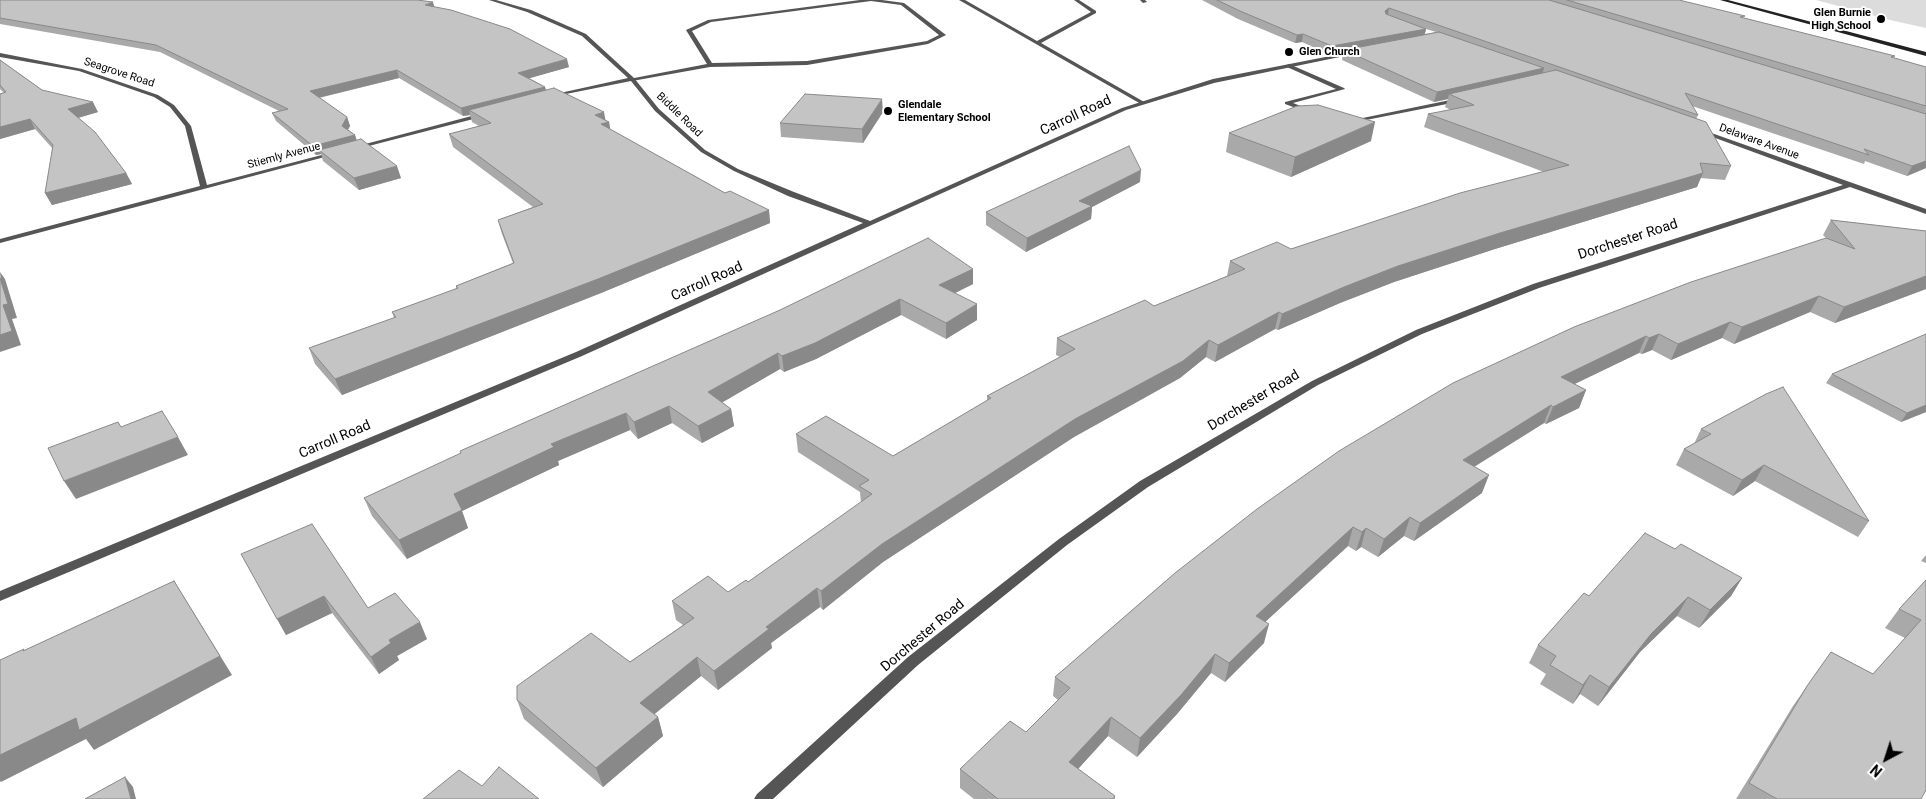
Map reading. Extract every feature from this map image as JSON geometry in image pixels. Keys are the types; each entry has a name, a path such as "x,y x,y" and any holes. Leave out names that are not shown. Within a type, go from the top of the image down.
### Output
{"main road":[{"path":"1722,0 1926,54"}],"street":[{"name":"Biddle Road","path":"491,0 529,11 584,35 632,79 657,110 703,151 736,170 791,194 869,223"},
{"path":"550,97 632,79 710,65 807,63 928,42 943,35 902,4 871,0 710,22 689,30 710,65"},
{"path":"960,0 1143,103"},
{"path":"1037,43 1094,12 1076,0"},
{"name":"Carroll Road","path":"0,596 579,354 869,223 1143,103 1213,81 1364,52"},
{"name":"Seagrove Road","path":"0,55 80,70 156,96 172,106 188,126 204,187"},
{"path":"1289,66 1342,89 1287,102 1314,113"},
{"path":"1341,123 1468,98"},
{"path":"348,150 492,112"},
{"name":"Delaware Avenue","path":"1693,128 1926,212"},
{"name":"Stiemly Avenue","path":"0,242 339,152"},
{"name":"Dorchester Road","path":"762,799 913,661 1062,542 1144,484 1315,383 1419,332 1536,286 1850,185"}],"shaded area":[{"path":"1816,0 1926,0 1926,28 1890,20"}],"building":[{"path":"0,0 417,0 433,2 425,5 451,10 510,29 567,59 518,73 545,87 461,108 397,70 310,91 347,117 342,126 355,135 313,146 272,113 288,109 156,45 0,18"},
{"path":"1217,0 1549,0 1926,114 1926,161 1912,166 1864,149 1869,155 1685,93 1698,115 1389,8 1385,11 1386,14 1426,29 1332,46 1303,34 1297,35"},
{"path":"1567,0 1679,0 1895,56 1891,57 1926,67 1926,106"},
{"path":"1439,32 1544,68 1437,92 1344,50"},
{"path":"0,60 42,90 93,102 68,109 95,132 126,173 45,193 53,145 30,119 0,127 0,94 6,92 0,85"},
{"path":"1556,70 1706,122 1731,166 1700,163 1703,173 1500,233 1398,266 1282,314 1279,312 1218,345 1209,340 1183,361 1075,419 882,544 821,591 817,588 766,627 769,629 714,671 697,657 640,703 658,717 596,768 517,700 517,686 591,633 630,662 694,618 672,601 708,576 728,592 746,580 748,582 872,494 859,486 869,480 796,434 826,416 893,456 991,398 987,396 1075,349 1057,338 1145,300 1154,306 1245,269 1230,261 1277,242 1291,249 1460,193 1569,165 1428,114 1474,105 1449,94"},
{"path":"554,88 604,112 595,115 609,122 601,124 725,193 730,191 769,210 598,279 335,379 309,348 396,317 392,312 458,288 456,286 514,263 498,220 543,204 449,134 491,123 469,110"},
{"path":"805,94 882,99 862,129 780,123"},
{"path":"1318,105 1375,122 1295,157 1229,133 1297,106"},
{"path":"361,139 397,166 354,178 319,150"},
{"path":"1129,146 1141,170 1079,201 1092,206 1027,238 986,212"},
{"path":"1831,220 1926,231 1926,276 1844,307 1819,296 1742,327 1730,322 1678,344 1659,334 1649,338 1646,336 1561,377 1586,390 1553,407 1551,405 1463,460 1489,475 1420,523 1410,517 1384,539 1366,528 1362,532 1353,527 1256,616 1269,624 1229,663 1215,654 1181,695 1140,738 1111,717 1069,762 1115,796 1113,799 998,799 960,769 1010,721 1026,732 1070,688 1055,677 1175,573 1257,509 1339,451 1453,383 1574,327 1691,282 1826,238 1855,249"},
{"path":"928,238 973,269 939,285 977,304 946,323 900,299 815,343 782,356 778,353 708,392 731,409 698,426 669,406 634,422 626,413 551,444 554,447 454,494 462,510 399,540 364,498 461,453 460,451 780,310"},
{"path":"0,278 8,304 3,305 12,331 0,335"},
{"path":"1926,334 1926,405 1907,413 1832,374"},
{"path":"1783,387 1869,521 1764,465 1742,480 1684,449 1711,434 1701,429 1766,394"},
{"path":"162,411 178,437 64,481 48,448 118,422 121,427"},
{"path":"312,524 368,608 395,593 420,622 389,640 391,643 371,657 324,596 277,619 241,554"},
{"path":"1645,533 1675,549 1681,544 1742,578 1710,610 1688,597 1651,634 1609,687 1590,675 1583,685 1550,665 1556,656 1538,645 1584,593 1589,596"},
{"path":"1926,580 1926,790 1921,799 1777,799 1749,783 1807,686 1831,652 1873,674 1921,620 1899,609"},
{"path":"174,581 220,656 79,730 76,718 0,755 0,660"},
{"path":"499,767 539,799 423,799 459,770 482,786"},
{"path":"125,777 131,799 85,799"}],"place":[{"name":"Glen Burnie High School","path":"1881,19"},
{"name":"Glen Church","path":"1289,52"},
{"name":"Glendale Elementary School","path":"888,111"}]}
